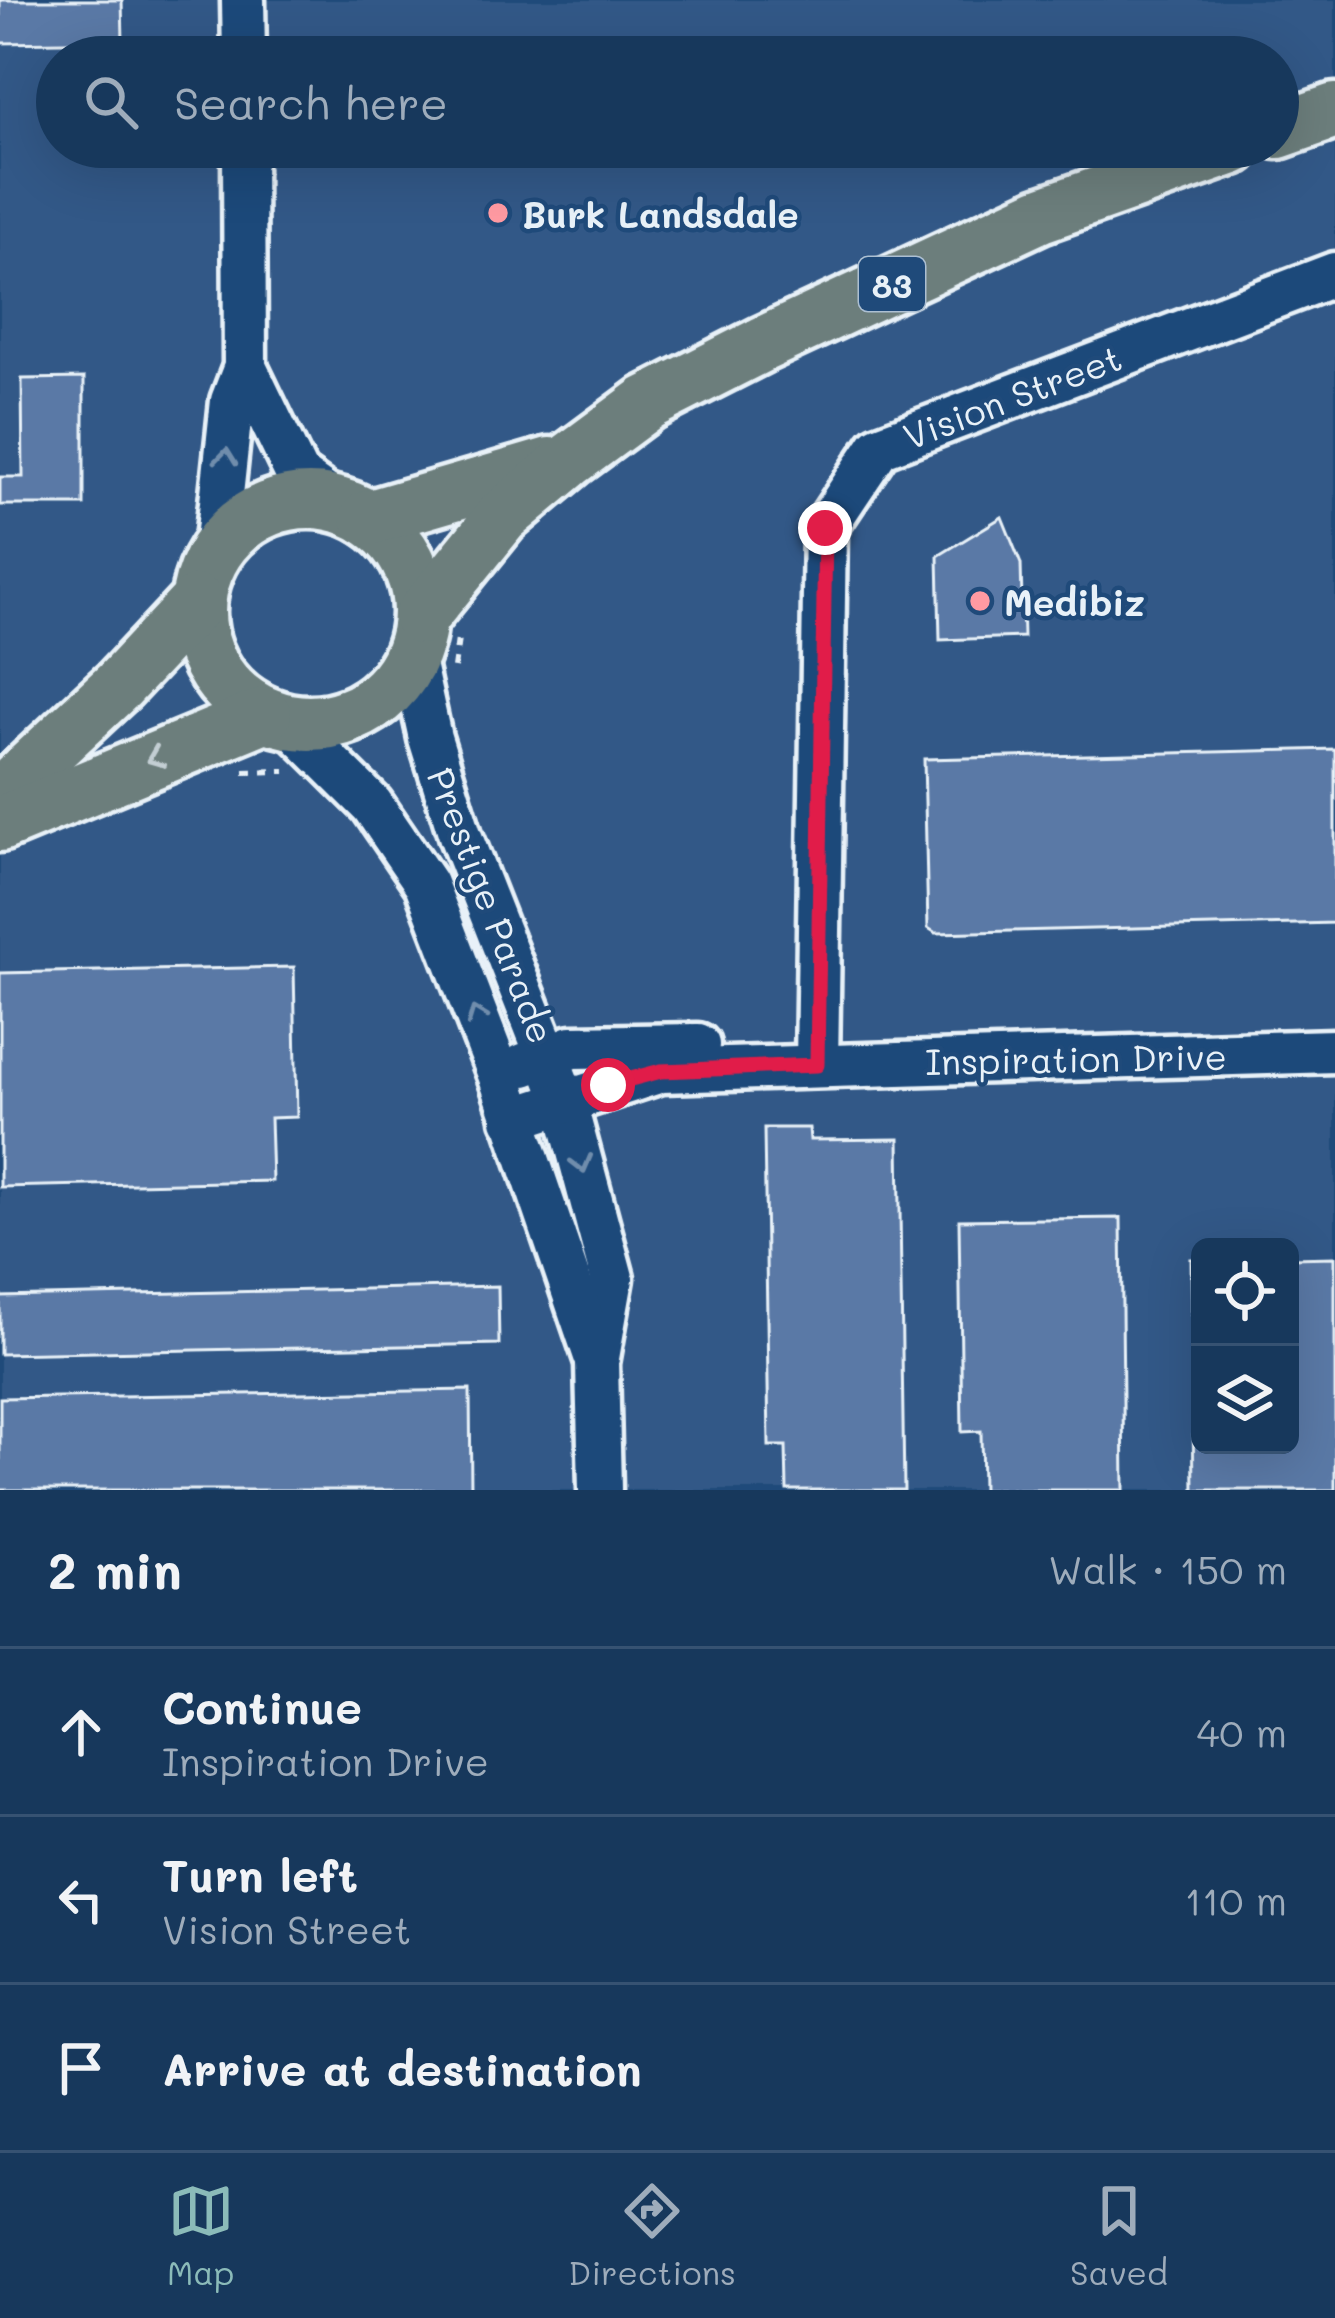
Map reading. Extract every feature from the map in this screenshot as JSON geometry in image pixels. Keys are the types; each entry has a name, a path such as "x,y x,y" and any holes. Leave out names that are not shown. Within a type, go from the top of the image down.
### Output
{"main road":[{"path":"1299,124 1335,111"},
{"name":"83","path":"0,824 274,717 312,724 359,712 391,688 417,636 502,518 646,403 1040,215 1173,168"},
{"name":"83","path":"216,550 240,525 270,508 304,501 353,512 570,460"},
{"path":"353,512 397,544 415,578 417,636"},
{"path":"216,550 203,575 197,602 202,648 226,688 274,717"},
{"path":"0,796 119,685 197,602"}],"street":[{"path":"243,0 244,36"},
{"path":"216,550 232,401 245,367 244,168"},
{"name":"Vision Street","path":"817,1065 825,528 879,447 1335,274"},
{"path":"245,367 297,475 353,512"},
{"name":"Prestige Parade","path":"417,636 430,738 452,811 549,1056 612,1279 597,1363 600,1490"},
{"name":"Prestige Parade","path":"274,717 372,805 426,884 499,1074 597,1363"},
{"path":"452,811 460,882 471,921 464,941 452,954"},
{"name":"Inspiration Drive","path":"499,1074 572,1047 734,1045 817,1065"},
{"name":"Inspiration Drive","path":"513,1119 661,1071 1335,1051"}],"shaded area":[{"path":"0,0 1335,0 1335,1490 0,1490"}],"building":[{"path":"0,0 122,0 123,36 36,36 36,42 0,43"},
{"path":"84,378 84,505 0,505 0,477 23,477 22,379"},
{"name":"Medibiz","path":"1002,517 1021,564 1023,637 940,640 938,556"},
{"path":"1335,749 1335,923 936,933 928,928 924,759"},
{"path":"294,967 297,1117 270,1118 272,1181 0,1187 0,973"},
{"path":"764,1128 809,1128 810,1140 899,1139 904,1490 787,1490 786,1446 769,1446"},
{"path":"1121,1218 1124,1490 982,1490 981,1431 962,1432 959,1220"},
{"path":"1335,1257 1335,1490 1194,1490 1194,1454 1299,1454 1299,1258"},
{"path":"498,1286 499,1344 0,1354 0,1297"},
{"path":"470,1390 471,1490 0,1490 0,1398"}],"place":[{"name":"Burk Landsdale","path":"498,213"},
{"name":"Medibiz","path":"980,601"}],"route":[{"path":"608,1085 661,1071 817,1065 825,528"}]}
